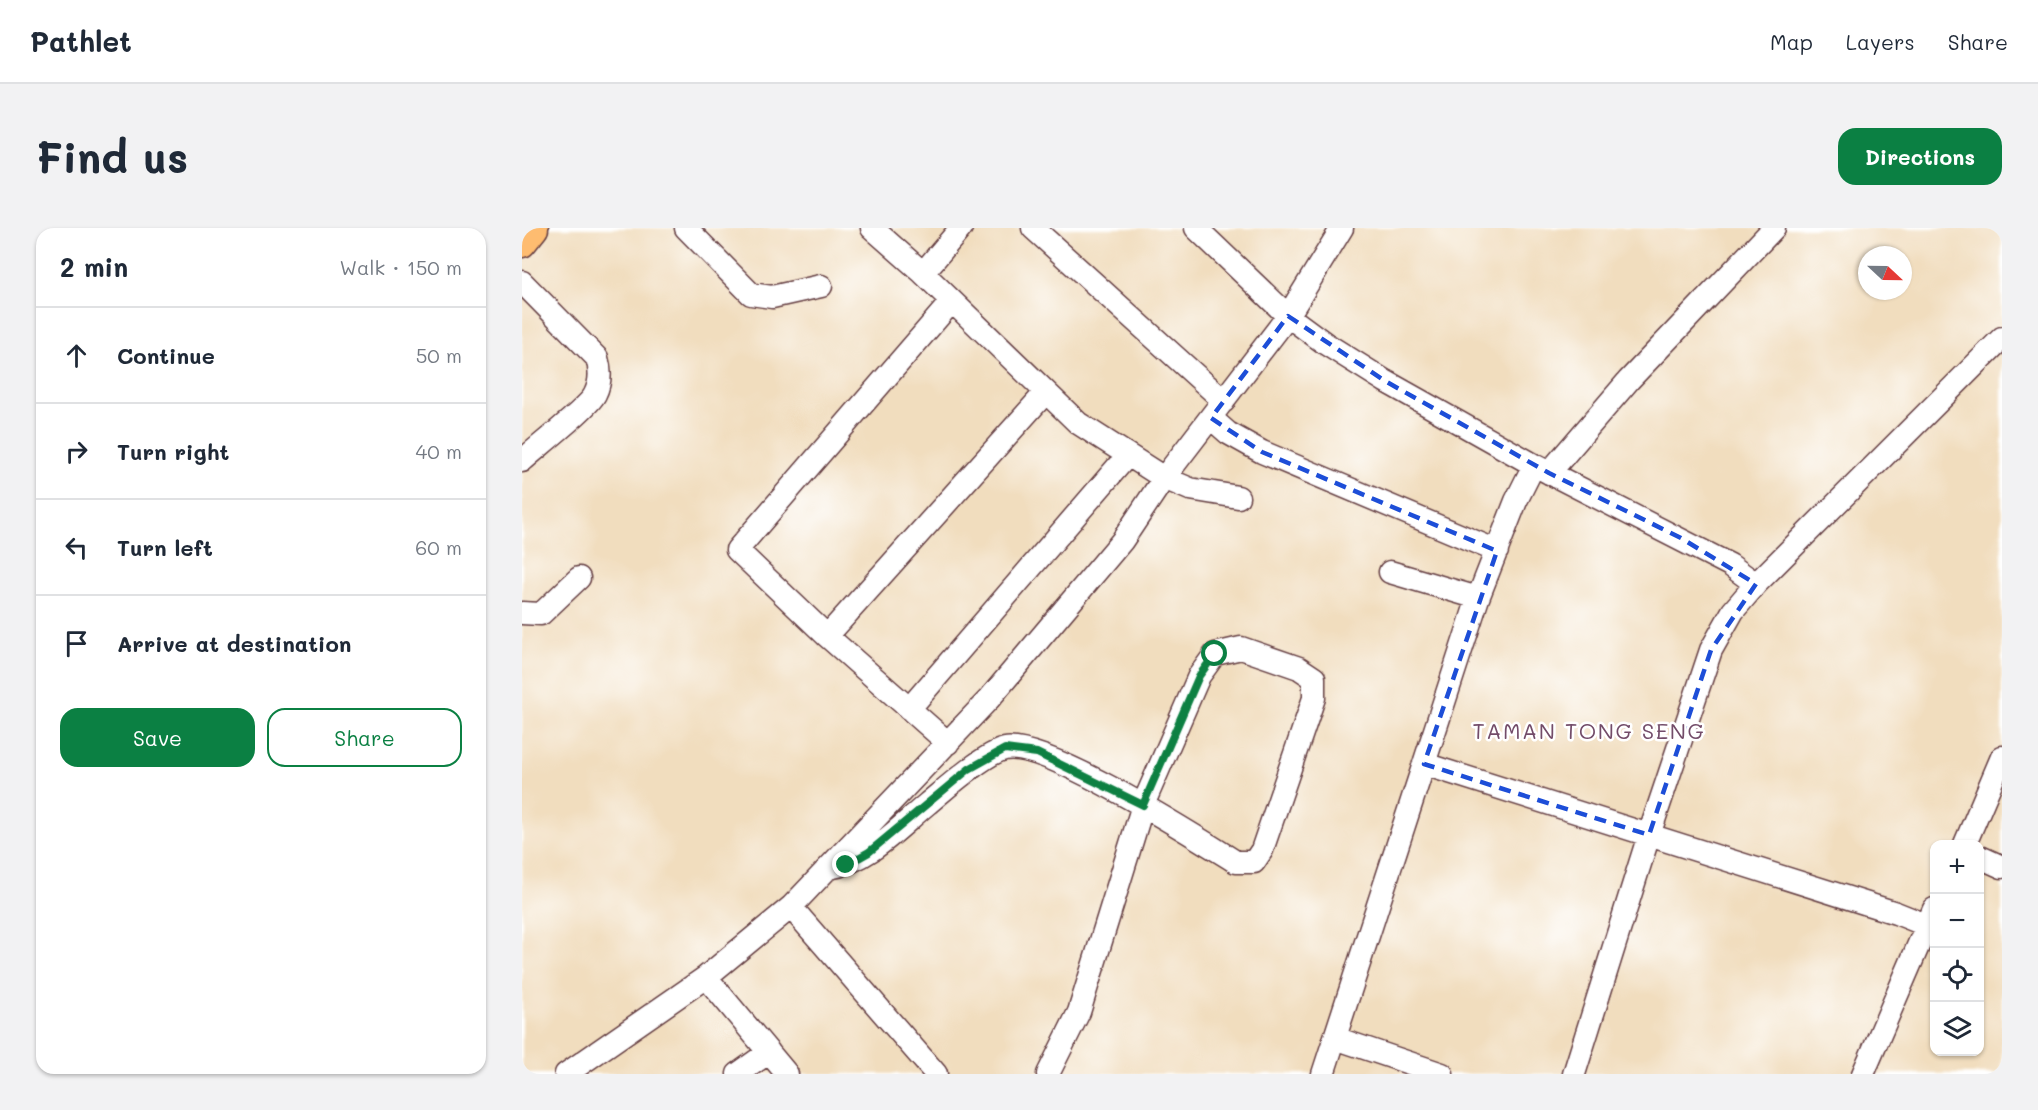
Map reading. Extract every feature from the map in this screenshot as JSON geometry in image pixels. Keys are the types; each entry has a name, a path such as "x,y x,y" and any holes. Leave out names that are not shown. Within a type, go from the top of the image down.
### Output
{"main road":[{"path":"522,243 534,228"}],"street":[{"path":"686,228 751,294 772,297 821,286"},
{"path":"872,228 952,301 1078,423 1164,478 1190,489 1238,498"},
{"path":"922,273 961,228"},
{"path":"1033,228 1217,410 1228,433 1262,452 1497,551"},
{"path":"1196,228 1288,316 1326,344 1385,381 1542,469 1730,565 1756,584"},
{"path":"566,1074 706,977 791,907 948,743 1027,656 1122,541 1164,478 1288,316 1342,228"},
{"path":"1323,1074 1478,598 1497,551 1542,469 1774,228"},
{"path":"522,282 597,358 600,368 600,381 594,397 522,460"},
{"path":"948,743 827,636 737,550 952,301"},
{"path":"1574,1074 1649,835 1711,650 1733,611 1756,584 2002,338"},
{"path":"827,636 1046,392"},
{"path":"909,709 1127,456"},
{"path":"1390,572 1478,598"},
{"path":"522,613 541,614 579,578"},
{"path":"830,868 846,865 869,852 969,769 1005,749 1037,753 1143,805 1236,862 1254,862 1262,850 1314,698 1314,678 1299,668 1241,648 1215,654 1199,676 1143,805 1078,1012 1048,1074"},
{"path":"1967,840 2002,757"},
{"path":"1424,765 1896,913 1930,917 1863,1074"},
{"path":"1984,859 2002,867"},
{"path":"791,907 936,1074"},
{"path":"706,977 788,1074"},
{"path":"1335,1038 1442,1074"},
{"path":"738,1074 769,1052"}],"highlighted area":[{"path":"1288,316 1385,381 1549,473 1681,538 1756,584 1711,650 1649,835 1424,764 1497,551 1262,452 1211,418"}],"district":[{"name":"TAMAN TONG SENG","path":"1589,731"}],"route":[{"path":"846,865 869,852 969,769 1005,749 1037,753 1143,805 1199,676 1215,654"}]}
